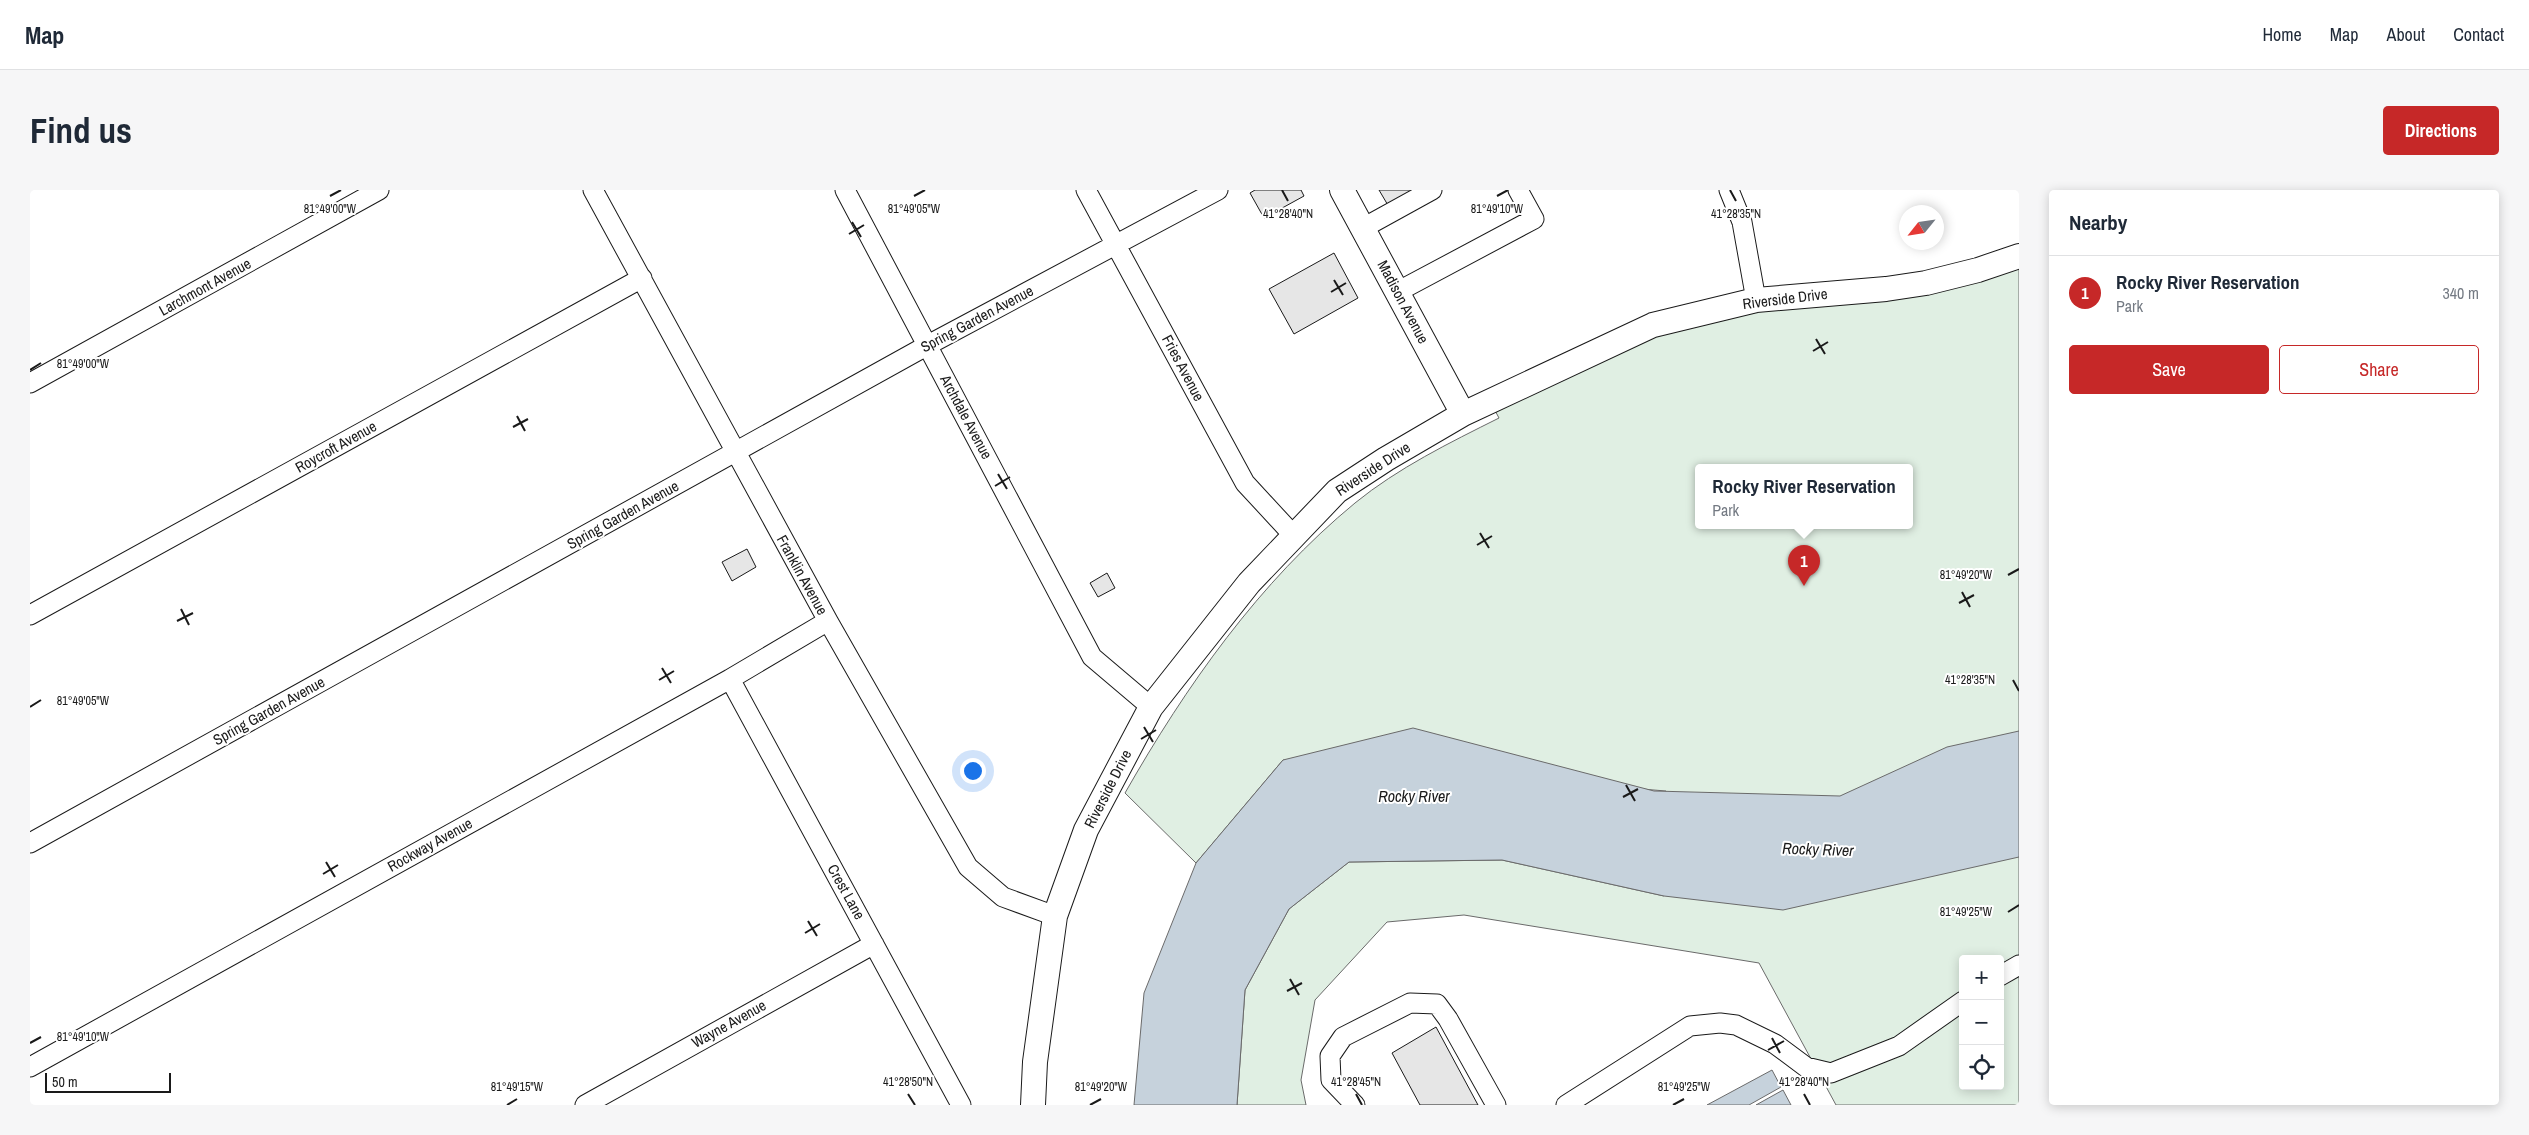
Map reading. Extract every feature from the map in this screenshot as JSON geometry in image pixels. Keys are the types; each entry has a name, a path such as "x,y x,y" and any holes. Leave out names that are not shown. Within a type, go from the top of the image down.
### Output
{"main road":[{"name":"Madison Avenue","path":"1342,190 1463,414"},
{"name":"Riverside Drive","path":"1034,1105 1035,1062 1055,916 1086,830 1151,707 1250,583 1336,491 1463,414 1653,325 1756,300 1886,289 1926,283 1978,270 2019,256"}],"street":[{"name":"Larchmont Avenue","path":"30,383 379,190"},
{"name":"Franklin Avenue","path":"593,190 828,621 968,867 1003,896 1055,916"},
{"name":"Archdale Avenue","path":"845,190 1092,656 1151,707"},
{"name":"Fries Avenue","path":"1086,190 1244,483 1294,536"},
{"name":"Spring Garden Avenue","path":"30,843 928,345 1218,190"},
{"path":"1363,228 1432,190"},
{"path":"1397,292 1534,219 1518,190"},
{"path":"1729,190 1742,222 1756,300"},
{"name":"Roycroft Avenue","path":"30,616 642,278"},
{"name":"Rockway Avenue","path":"30,1066 730,679 828,621"},
{"name":"Crest Lane","path":"730,679 960,1105"},
{"name":"Wayne Avenue","path":"585,1105 874,944"},
{"path":"2004,974 2019,966"},
{"path":"1355,1105 1331,1080 1330,1056 1343,1037 1410,1003 1437,1004 1448,1019 1496,1105"},
{"path":"1566,1105 1690,1026 1720,1023 1736,1025 1775,1044 1806,1067 1831,1073 1899,1046 1959,1004"}],"green space":[{"path":"2019,259 2019,1105 1836,1105 1759,963 1464,915 1387,922 1315,1000 1301,1080 1306,1105 1237,1105 1245,990 1289,909 1349,862 1502,860 1664,896 1666,791 1283,760 1196,863 1125,793 1148,753 1199,675 1256,601 1287,567 1320,534 1371,490 1406,467 1499,418 1491,403 1692,315"}],"water":[{"name":"Rocky River","path":"1413,728 1654,791 1840,796 1947,747 2019,731 2019,857 1783,910 1664,896 1502,860 1349,862 1289,909 1245,990 1237,1105 1134,1105 1144,993 1196,863 1283,760"},
{"path":"1772,1070 1781,1087 1749,1105 1707,1105"},
{"path":"1783,1090 1791,1105 1756,1105"}],"building":[{"path":"1255,190 1301,190 1304,196 1264,218 1250,193"},
{"path":"1379,190 1418,190 1389,207"},
{"path":"1334,253 1358,298 1294,334 1269,289"},
{"path":"747,549 756,567 732,581 722,562"},
{"path":"1107,573 1115,588 1098,597 1090,583"},
{"path":"1436,1027 1478,1105 1420,1105 1392,1053"}],"place":[{"name":"Rocky River Reservation","path":"1804,586"}]}
